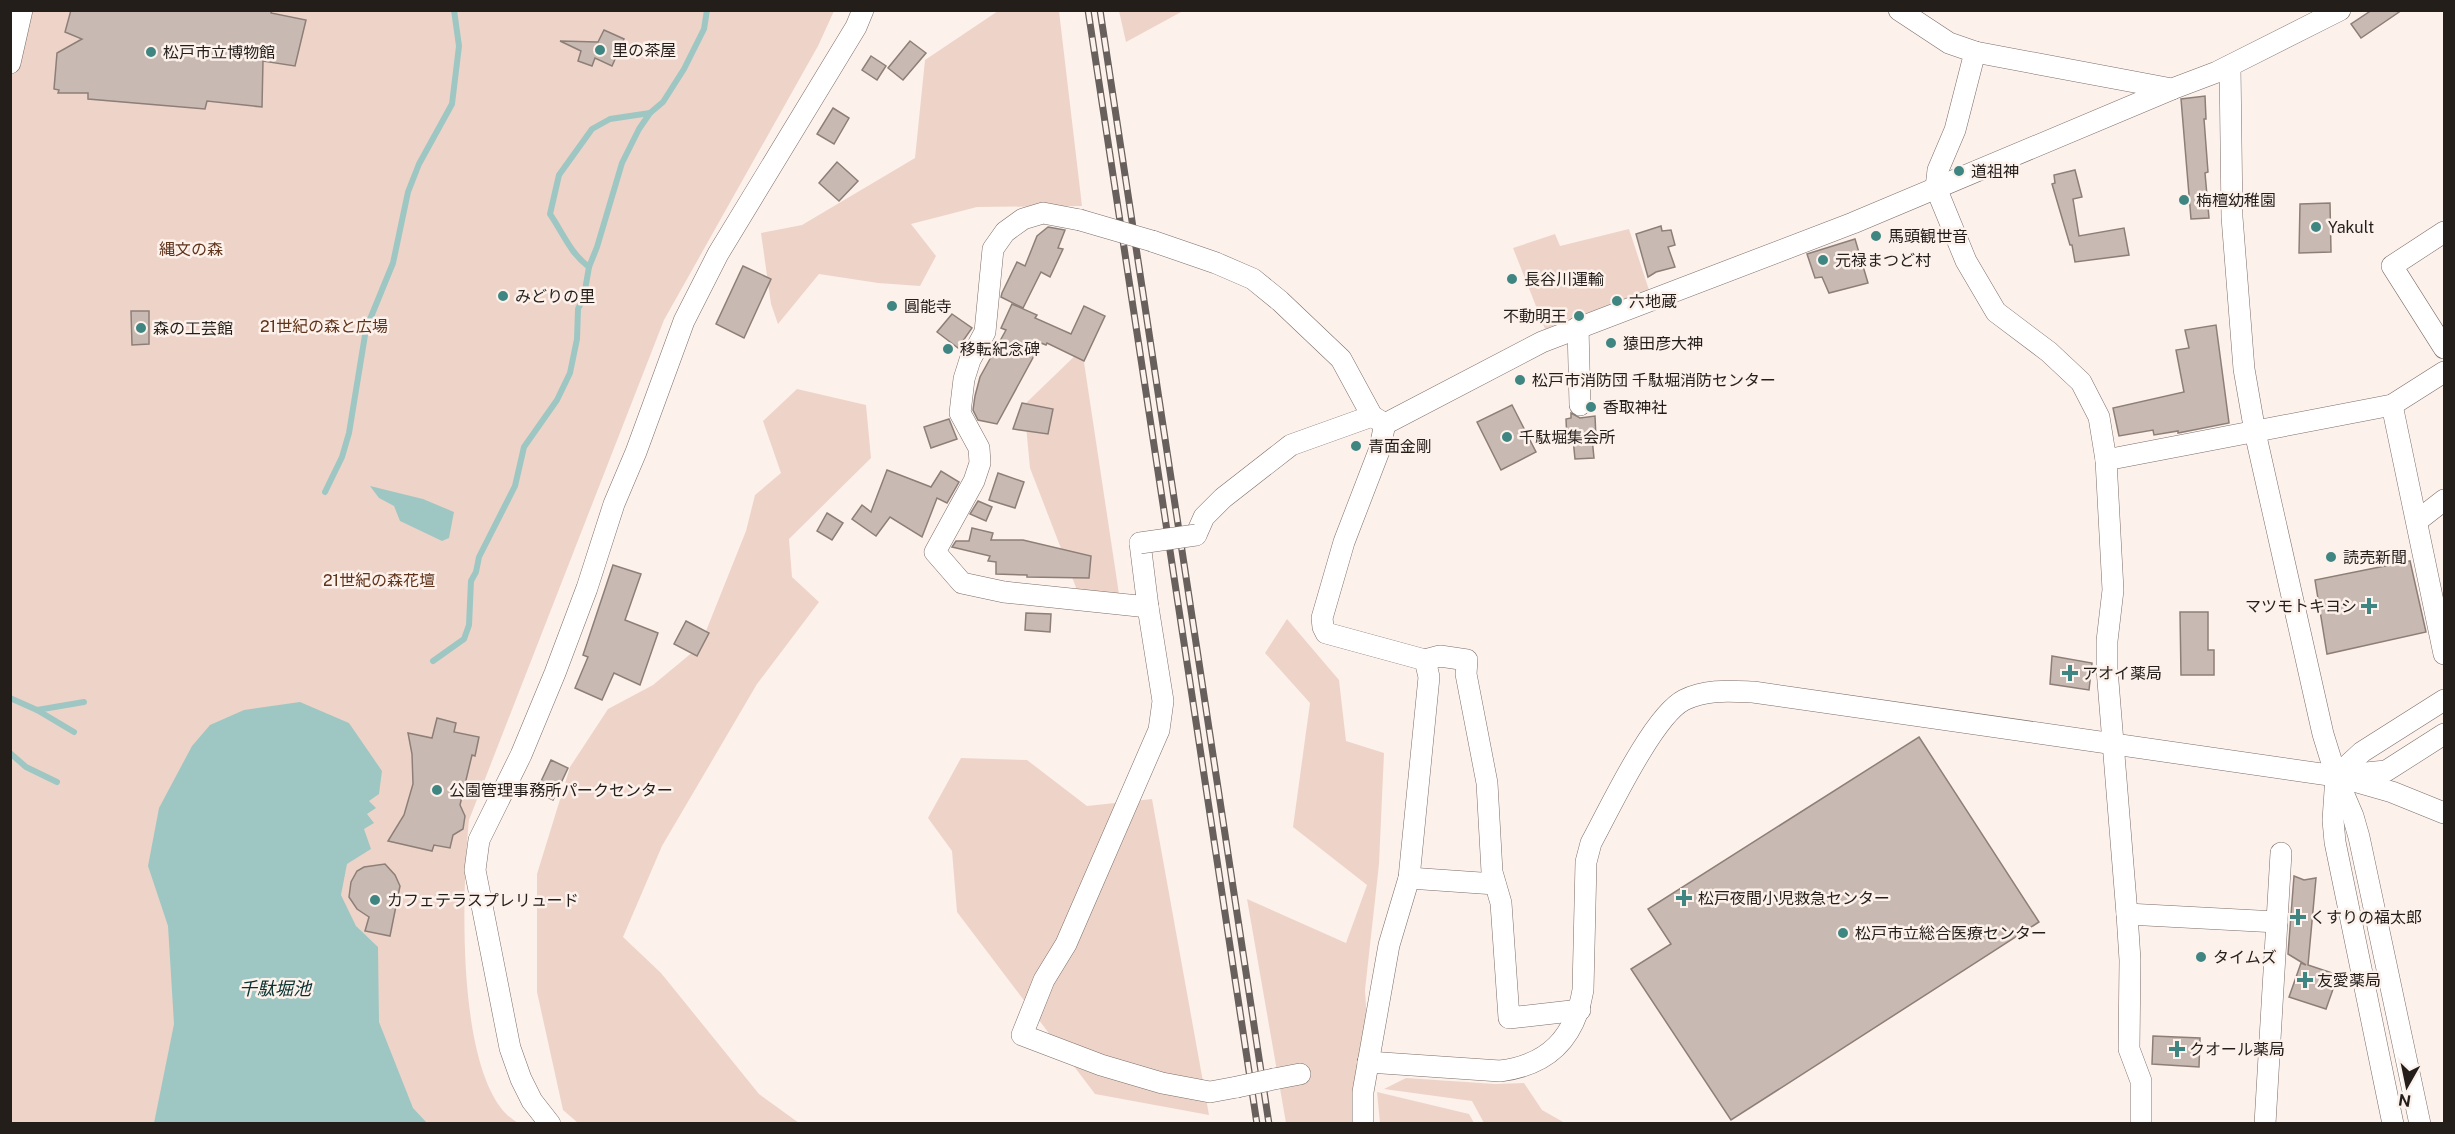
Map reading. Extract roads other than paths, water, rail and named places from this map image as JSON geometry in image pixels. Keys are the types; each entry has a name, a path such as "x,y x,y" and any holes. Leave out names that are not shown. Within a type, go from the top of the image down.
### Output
{"street":[{"path":"10,63 22,10"},
{"path":"550,1124 532,1101 520,1080 510,1048 475,870 479,840 520,755 555,673 587,588 614,504 636,452 684,321 718,254 856,27 863,10"},
{"path":"1899,10 1948,43 1975,52 2172,89"},
{"path":"1300,1074 1210,1092 1161,1083 1101,1065 1022,1035 1044,980 1066,944 1159,730 1163,700 1140,543 1196,535 1204,517 1223,498 1291,445 1378,420 1578,327 1733,270 2230,66 2340,10"},
{"path":"1975,52 1955,130 1938,170 1935,188 1966,261 1996,312 2049,352 2081,382 2099,417 2106,460 2113,590 2107,641 2107,669 2130,960 2128,1049 2141,1082 2141,1124"},
{"path":"2230,66 2235,264 2244,369 2255,432 2323,734 2359,837 2420,1124"},
{"path":"1148,607 1004,591 962,583 935,552 974,481 980,463 980,448 960,413 964,379 970,360 985,332 993,249 1005,232 1023,219 1043,213 1080,220 1152,241 1216,262 1253,279 1280,301 1341,359 1378,420 1379,450 1344,542 1322,618 1323,627 1326,633 1425,660 1440,656 1467,660 1466,674 1487,783 1492,872 1501,903 1509,1018 1580,1010"},
{"path":"2445,232 2392,266 2445,348"},
{"path":"1578,327 1580,405"},
{"path":"2106,460 2392,405 2445,372"},
{"path":"2392,405 2445,654"},
{"path":"2416,521 2445,501"},
{"path":"1363,1124 1363,1092 1389,945 1409,878 1429,677 1425,660"},
{"path":"1368,1062 1500,1071 1517,1069 1546,1056 1559,1044 1569,1032 1580,1010 1583,990 1586,862 1591,843 1662,718 1684,700 1718,690 1753,692 2336,776 2392,792 2445,813"},
{"path":"2393,1124 2335,842 2333,820 2336,776 2362,752 2445,700"},
{"path":"2336,776 2386,771 2445,735"},
{"path":"2265,1124 2281,853"},
{"path":"1409,878 1495,884"},
{"path":"2127,914 2277,922"}],"water":[{"path":"370,486 423,499 454,512 449,538 442,541 400,521 394,506 379,498"},
{"name":"千駄堀池","path":"300,702 349,723 382,771 379,794 369,801 376,808 367,814 374,823 364,829 371,849 347,864 341,895 356,926 378,947 379,1022 413,1108 427,1123 154,1123 174,1024 168,926 148,866 159,808 192,746 210,725 244,710"}],"waterway":[{"path":"325,492 342,457 349,433 366,329 393,263 408,192 419,164 452,104 459,46 454,10"},
{"path":"433,661 464,639 469,625 471,581 476,572 479,557 515,486 524,447 557,400 570,373 577,339 578,309 584,296 589,267 622,163 639,129 650,113 663,102 684,69 704,29 707,10"},
{"path":"589,267 572,249 550,214 559,175 592,129 610,119 650,113"},
{"path":"10,698 37,710 74,732"},
{"path":"37,710 84,702"},
{"path":"10,753 26,767 57,782"}],"railway":[{"path":"1088,10 1257,1124"},
{"path":"1100,10 1269,1124"}],"place":[{"name":"里の茶屋","path":"600,50"},
{"name":"松戸市立博物館","path":"151,52"},
{"name":"道祖神","path":"1959,171"},
{"name":"栴檀幼稚園","path":"2184,200"},
{"name":"Yakult","path":"2316,227"},
{"name":"馬頭観世音","path":"1876,236"},
{"name":"元禄まつど村","path":"1823,260"},
{"name":"長谷川運輸","path":"1512,279"},
{"name":"みどりの里","path":"503,296"},
{"name":"六地蔵","path":"1617,301"},
{"name":"圓能寺","path":"892,306"},
{"name":"不動明王","path":"1579,316"},
{"name":"森の工芸館","path":"141,328"},
{"name":"猿田彦大神","path":"1611,343"},
{"name":"移転紀念碑","path":"948,349"},
{"name":"松戸市消防団 千駄堀消防センター","path":"1520,380"},
{"name":"香取神社","path":"1591,407"},
{"name":"千駄堀集会所","path":"1507,437"},
{"name":"青面金剛","path":"1356,446"},
{"name":"読売新聞","path":"2331,557"},
{"name":"マツモトキヨシ","path":"2369,606"},
{"name":"アオイ薬局","path":"2070,673"},
{"name":"公園管理事務所パークセンター","path":"437,790"},
{"name":"松戸夜間小児救急センター","path":"1684,898"},
{"name":"カフェテラスプレリュード","path":"375,900"},
{"name":"くすりの福太郎","path":"2298,917"},
{"name":"松戸市立総合医療センター","path":"1843,933"},
{"name":"タイムズ","path":"2201,957"},
{"name":"友愛薬局","path":"2305,980"},
{"name":"クオール薬局","path":"2177,1049"}],"park label":[{"name":"縄文の森","path":"191,249"},
{"name":"21世紀の森と広場","path":"324,326"},
{"name":"21世紀の森花壇","path":"379,580"}]}
